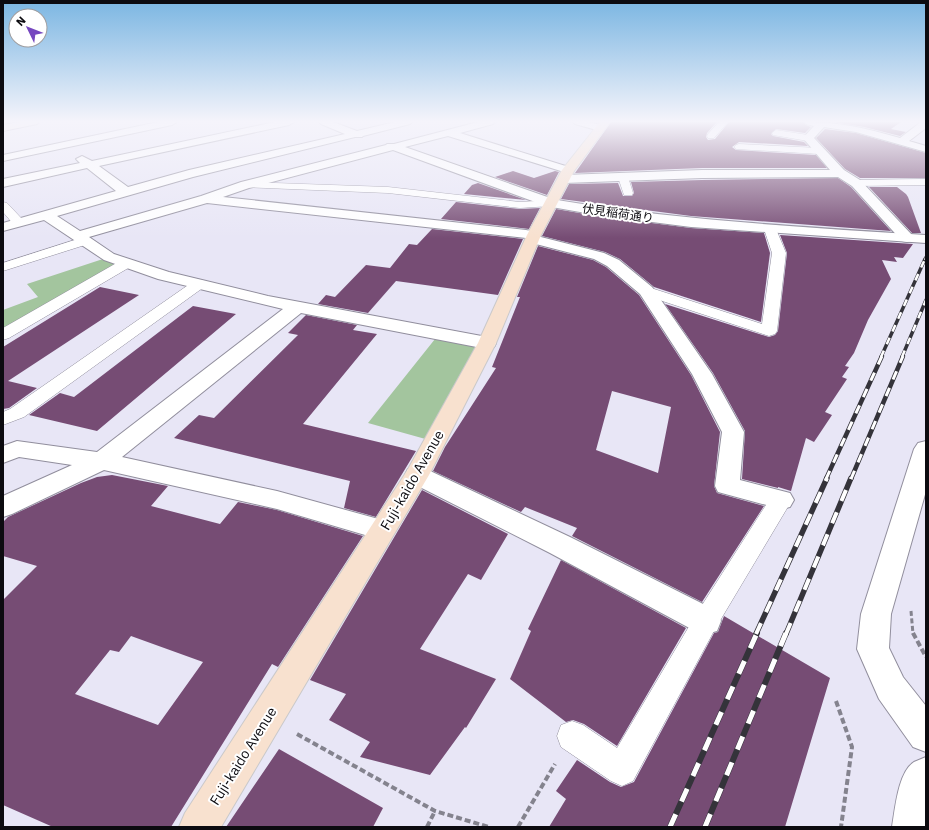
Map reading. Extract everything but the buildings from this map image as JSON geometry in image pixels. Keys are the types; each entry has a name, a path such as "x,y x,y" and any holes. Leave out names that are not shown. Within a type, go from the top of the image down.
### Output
{"main road":[{"name":"Fuji-kaido Avenue","path":"199,827 382,530 417,476 487,343 530,237 566,174 576,161"}],"street":[{"path":"85,161 126,192"},
{"path":"3,182 104,161"},
{"path":"3,227 189,174 244,161"},
{"path":"81,239 245,185 340,161"},
{"name":"伏見稲荷通り","path":"432,161 550,203 604,213 770,229 926,239"},
{"path":"528,161 566,174 623,177 840,172"},
{"path":"828,161 856,184 907,238"},
{"path":"206,199 530,237 599,256 613,262 646,291 702,374 733,432 727,486 781,500"},
{"path":"45,214 109,257 125,264 164,276 297,307 487,343"},
{"path":"3,507 102,461 297,307"},
{"path":"3,455 17,449 102,461 277,500 382,530"},
{"path":"926,449 876,614 873,649 891,688 926,734"},
{"path":"417,476 560,545 706,621"},
{"path":"912,827 917,789 926,776"}],"lane":[{"path":"623,177 628,193"},
{"path":"856,184 926,182"},
{"path":"245,185 388,190 520,205 550,203"},
{"path":"3,205 18,222"},
{"path":"646,291 768,331 779,253 770,229"},
{"path":"3,267 81,239"},
{"path":"3,335 125,264"},
{"path":"3,419 17,413 199,284"},
{"path":"572,736 622,770 706,621 781,500"}],"path":[{"path":"911,607 913,634 926,657"},
{"path":"836,702 852,747 841,827"},
{"path":"267,717 434,811 489,827"},
{"path":"518,827 572,736"},
{"path":"427,827 434,811"}],"green space":[{"path":"109,257 125,264 3,335 3,310 38,297 27,284"},
{"path":"439,334 482,342 429,440 368,423"}],"railway":[{"path":"881,357 925,259"},
{"path":"902,357 926,300"},
{"path":"826,479 882,356"},
{"path":"851,479 903,356"},
{"path":"756,634 827,478"},
{"path":"786,634 851,478"},
{"path":"670,827 757,633"},
{"path":"705,827 786,633"}]}
